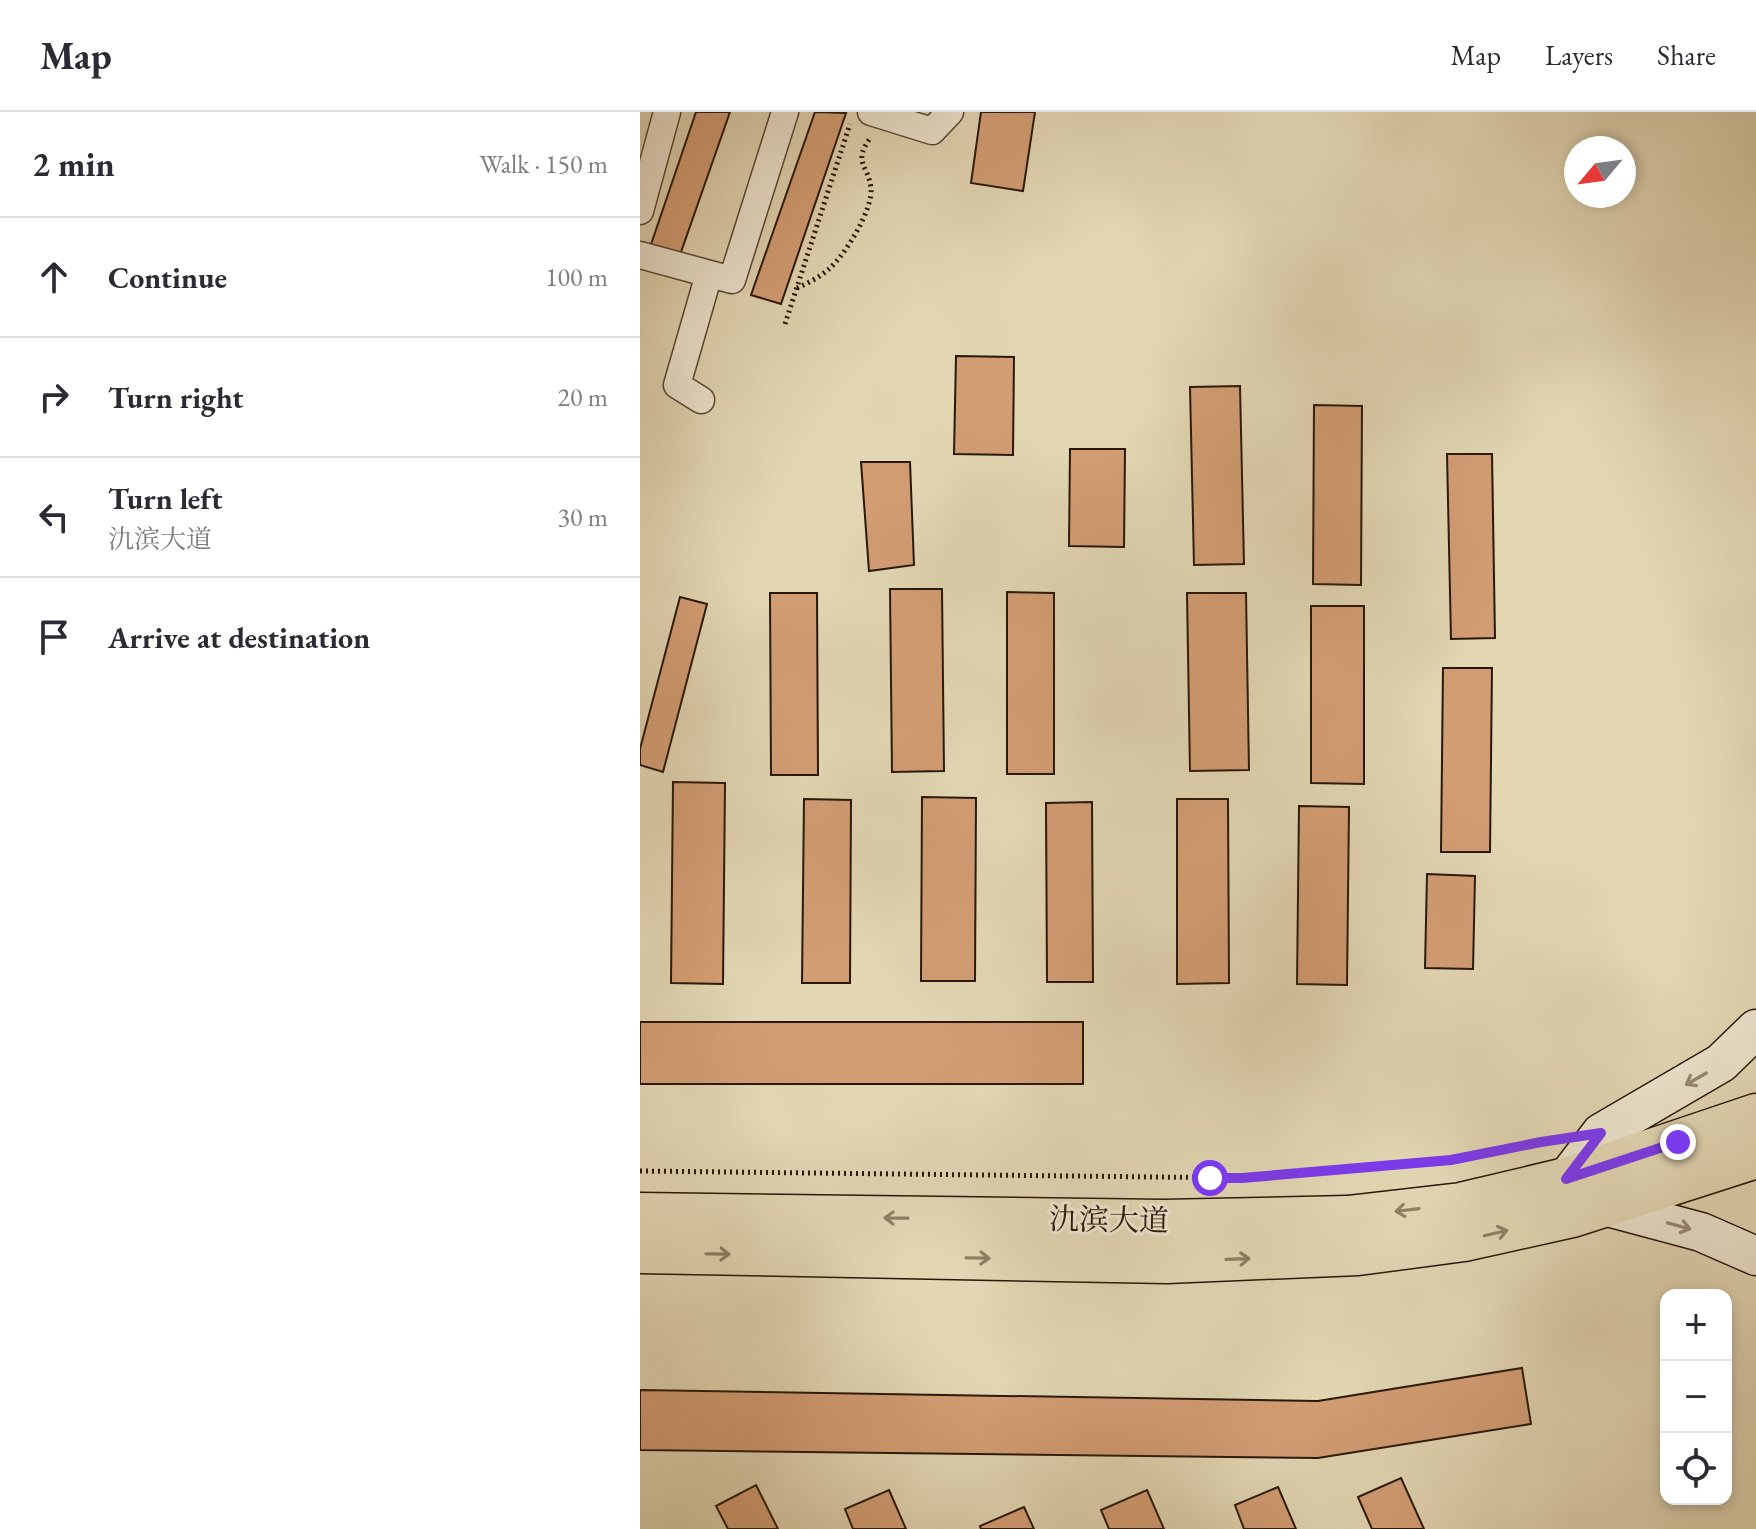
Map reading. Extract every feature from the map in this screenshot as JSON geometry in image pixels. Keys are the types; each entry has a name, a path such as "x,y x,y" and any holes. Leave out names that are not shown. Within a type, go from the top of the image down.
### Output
{"main road":[{"path":"1566,1179 1601,1133 1721,1063 1756,1029"},
{"name":"氿滨大道","path":"640,1214 1163,1221 1348,1217 1461,1204 1566,1179 1756,1115"},
{"name":"氿滨大道","path":"640,1252 1167,1262 1358,1254 1464,1240 1572,1216 1756,1157"},
{"path":"1604,1206 1701,1232 1756,1256"}],"street":[{"path":"640,211 667,112"},
{"path":"640,255 732,280 785,112"},
{"path":"879,115 932,131 950,112"},
{"path":"701,400 677,385 709,274"}],"path":[{"path":"785,324 854,112"},
{"path":"797,289 830,269 857,233 871,191 861,162 879,115"},
{"path":"640,1171 1242,1178 1451,1160 1601,1133"}],"building":[{"path":"696,112 730,112 673,275 644,265"},
{"path":"815,112 846,113 781,304 751,295"},
{"path":"981,112 1035,112 1023,191 971,183"},
{"path":"956,356 1014,357 1013,455 954,454"},
{"path":"1240,386 1244,564 1194,565 1190,387"},
{"path":"1314,405 1362,406 1361,585 1313,584"},
{"path":"1070,449 1125,449 1124,547 1069,546"},
{"path":"1447,454 1492,454 1495,638 1451,639"},
{"path":"861,462 910,462 914,565 869,571"},
{"path":"890,589 942,589 944,771 892,772"},
{"path":"1007,592 1054,593 1054,774 1007,774"},
{"path":"770,593 817,593 818,775 771,775"},
{"path":"1187,593 1246,593 1249,770 1190,771"},
{"path":"680,597 707,604 663,772 640,765 640,749"},
{"path":"1311,606 1364,606 1364,784 1311,783"},
{"path":"1443,668 1492,668 1490,852 1441,852"},
{"path":"673,782 725,783 723,984 671,983"},
{"path":"922,797 976,798 975,981 921,981"},
{"path":"804,799 851,800 850,983 802,983"},
{"path":"1177,799 1228,799 1229,983 1177,984"},
{"path":"1092,802 1093,982 1047,982 1046,803"},
{"path":"1299,806 1349,807 1347,985 1297,984"},
{"path":"1427,874 1475,876 1473,969 1425,968"},
{"path":"640,1022 1083,1022 1083,1084 640,1084"},
{"path":"1522,1368 1531,1424 1318,1458 640,1450 640,1390 1318,1401"},
{"path":"1401,1478 1424,1529 1372,1529 1358,1497"},
{"path":"756,1485 778,1529 728,1529 716,1506"},
{"path":"1278,1487 1296,1529 1244,1529 1235,1505"},
{"path":"889,1490 906,1529 853,1529 845,1509"},
{"path":"1147,1490 1164,1529 1109,1529 1101,1510"},
{"path":"1024,1507 1034,1529 981,1529 980,1526"}],"route":[{"path":"1210,1178 1451,1160 1601,1133 1566,1179 1678,1142"}]}
